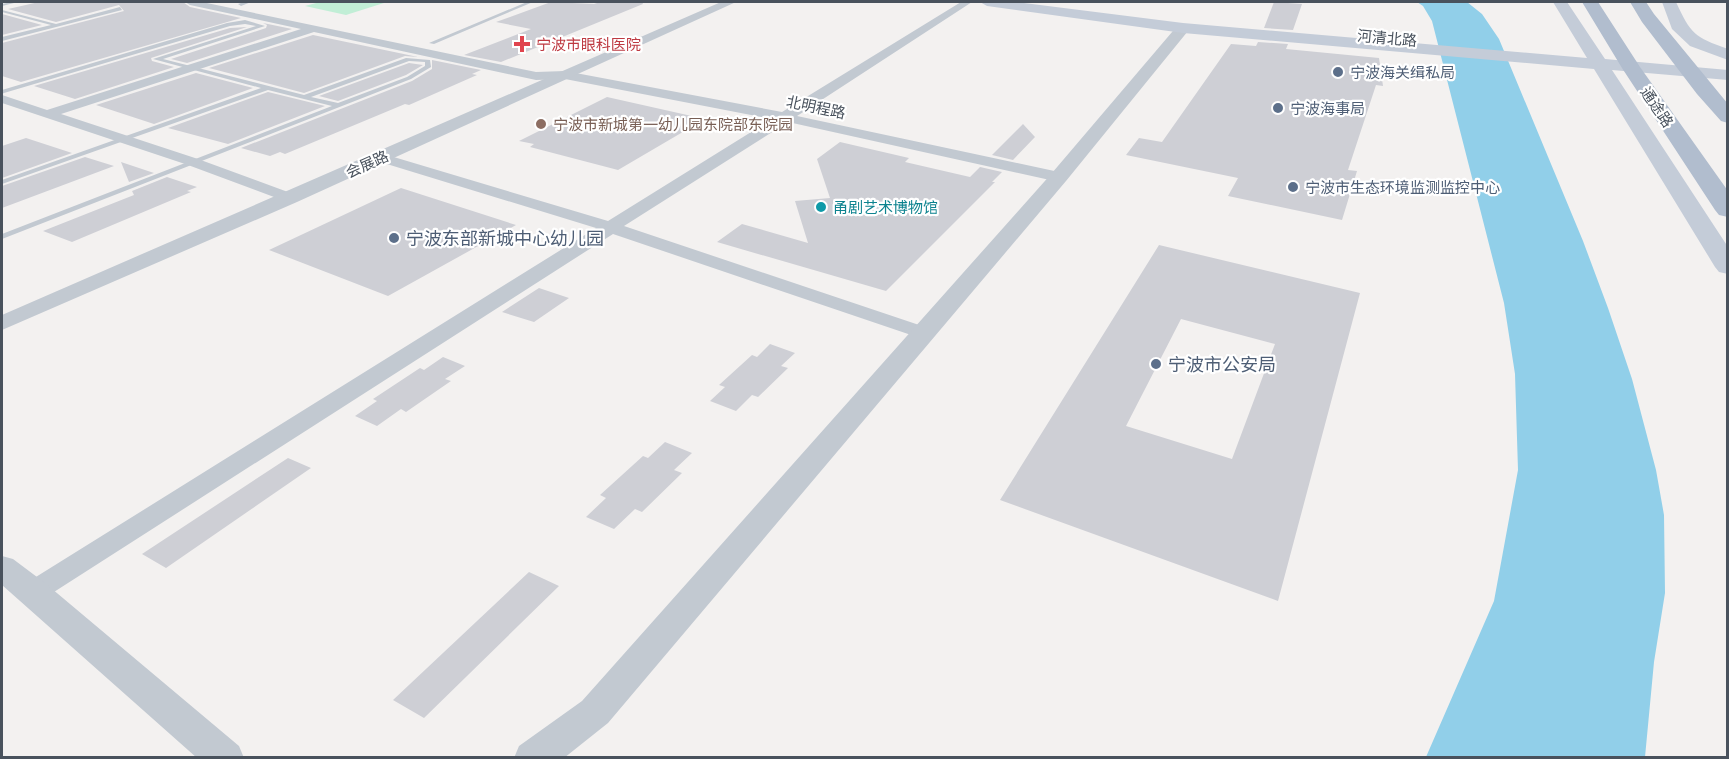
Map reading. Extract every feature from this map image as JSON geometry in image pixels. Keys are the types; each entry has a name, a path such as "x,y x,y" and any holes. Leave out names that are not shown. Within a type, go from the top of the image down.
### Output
{"main road":[{"name":"河清北路","path":"987,2 1183,28 1432,46"},
{"name":"河清北路","path":"1047,2 1432,46 1686,67"},
{"path":"1560,2 1728,267"},
{"name":"通途路","path":"1590,2 1728,210"},
{"path":"1638,2 1644,14 1728,117"},
{"path":"1669,2 1680,29 1696,43 1728,55"},
{"path":"1686,67 1728,66"},
{"path":"1686,67 1728,75"}],"street":[{"path":"190,2 536,76"},
{"name":"北明程路","path":"240,2 1059,177"},
{"name":"会展路","path":"2,323 382,158 703,2"},
{"name":"会展路","path":"23,295 536,76 559,71 730,2"},
{"path":"33,592 967,2"},
{"path":"47,114 333,23"},
{"path":"533,758 595,712 1059,177 1183,28"},
{"path":"2,99 193,162 290,198"},
{"path":"382,158 610,227 924,333"},
{"path":"2,568 33,592 225,758"}],"lane":[{"path":"2,5 15,2"},
{"path":"432,43 530,2"},
{"path":"2,39 120,9"},
{"path":"2,11 56,25"},
{"path":"2,92 229,24 245,22 262,26 156,58 336,105"},
{"path":"2,237 409,78 428,67 428,61 408,59 304,97"},
{"path":"2,182 268,88"}],"green space":[{"path":"320,2 387,2 346,15 305,6"}],"water":[{"path":"1417,2 1467,2 1482,14 1499,39 1583,241 1632,379 1656,470 1664,515 1665,593 1654,662 1645,757 1426,757 1494,601 1518,470 1515,374 1504,303 1432,21 1423,6"}],"building":[{"path":"39,2 183,2 190,7 241,18 21,82 2,76 2,43 124,11 119,5 56,22 8,9"},
{"path":"551,2 594,4 642,2 643,4 501,62 464,55 531,29 496,22"},
{"path":"1274,2 1302,4 1293,30 1264,28"},
{"path":"2,14 42,25 2,35"},
{"path":"263,23 292,29 187,63 171,59 266,28 267,25"},
{"path":"247,27 151,58 152,61 174,67 75,99 34,86 230,28"},
{"path":"313,35 418,57 405,56 304,93 209,68"},
{"path":"1258,42 1288,44 1286,49 1379,58 1383,86 1376,85 1348,170 1357,171 1342,220 1228,196 1238,178 1126,155 1139,138 1162,142 1231,44 1256,46"},
{"path":"432,60 481,70 472,74 477,75 409,105 405,104 285,154 280,152 270,156 241,148 412,81 432,69"},
{"path":"409,63 423,65 406,75 338,101 319,96"},
{"path":"196,73 253,88 154,124 96,105"},
{"path":"268,92 325,106 228,144 168,128"},
{"path":"607,97 705,119 618,170 530,147 534,144 519,141"},
{"path":"1023,124 1035,137 1013,160 992,155"},
{"path":"26,138 72,153 2,178 2,146"},
{"path":"840,142 909,158 905,162 970,177 980,167 1002,172 992,182 995,182 886,291 717,242 742,224 808,243 795,201 830,198 817,159"},
{"path":"85,157 114,166 2,208 2,186"},
{"path":"121,162 154,173 129,182"},
{"path":"167,177 197,187 187,191 191,192 72,242 43,231 134,195 132,191"},
{"name":"宁波东部新城中心幼儿园","path":"401,188 516,225 388,296 269,250"},
{"path":"1159,245 1360,293 1278,601 1000,500","holes":["1181,319 1275,344 1232,459 1126,426"]},
{"path":"539,288 569,298 534,322 502,312"},
{"path":"770,344 795,353 781,366 788,368 758,397 752,395 736,411 710,401 725,387 719,385 752,355 757,357"},
{"path":"443,357 465,366 445,379 451,381 406,412 401,409 377,426 355,416 377,401 373,399 420,368 424,370"},
{"path":"665,442 692,453 674,470 682,473 642,512 635,509 614,529 586,517 606,498 600,495 643,456 648,458"},
{"path":"288,458 311,468 166,568 142,554"},
{"path":"529,572 559,586 424,718 393,700"}],"place":[{"name":"宁波市眼科医院","path":"522,44"},
{"name":"宁波海关缉私局","path":"1338,72"},
{"name":"宁波海事局","path":"1278,108"},
{"name":"宁波市新城第一幼儿园东院部东院园","path":"541,124"},
{"name":"宁波市生态环境监测监控中心","path":"1293,187"},
{"name":"甬剧艺术博物馆","path":"821,207"},
{"name":"宁波东部新城中心幼儿园","path":"394,238"},
{"name":"宁波市公安局","path":"1156,364"}]}
